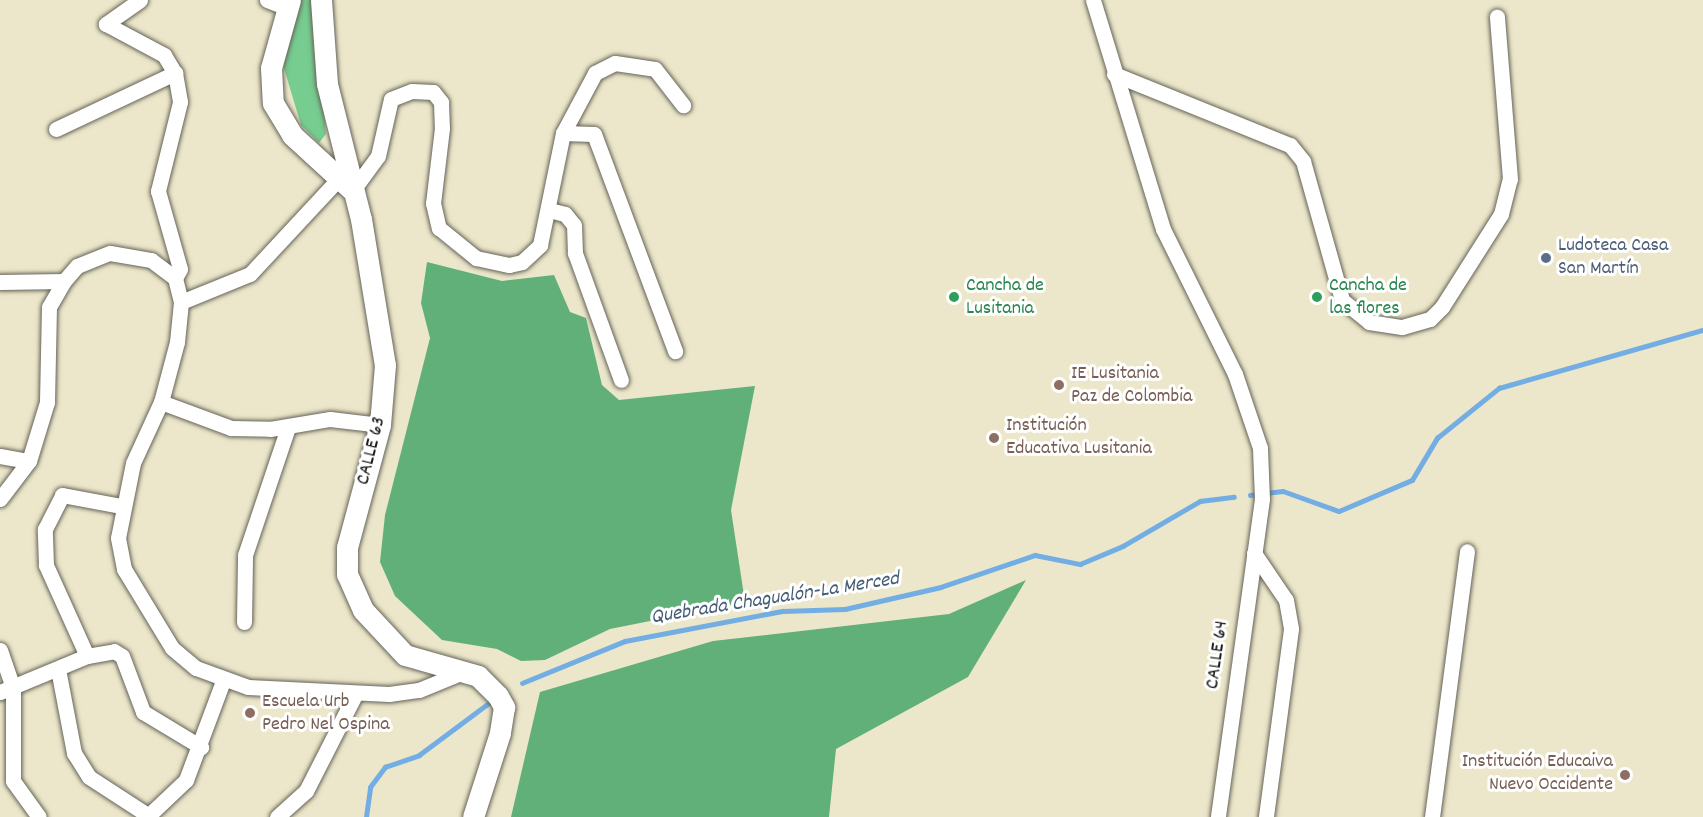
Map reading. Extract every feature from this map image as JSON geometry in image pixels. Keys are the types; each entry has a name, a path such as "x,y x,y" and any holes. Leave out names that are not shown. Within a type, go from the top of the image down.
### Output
{"main road":[{"name":"CALLE 63","path":"321,0 323,61 346,184 384,351 380,425 347,548 349,584 363,610 405,655 465,671 486,681 504,707 498,743 473,817"},
{"path":"289,4 271,68 273,103 292,135 346,184"}],"street":[{"path":"140,0 106,24 164,54 175,73 180,102 158,191 180,268 175,278"},
{"path":"267,0 289,4"},
{"name":"CALLE 64","path":"1092,0 1162,230 1235,374 1260,448 1262,499 1218,817"},
{"path":"1114,74 1290,145 1303,161 1342,300 1369,322 1402,327 1430,319 1442,307 1501,214 1510,179 1497,17"},
{"path":"181,302 250,274 378,156 391,99 421,90 433,92 441,102 433,203 447,240 486,261 522,262 540,245 563,133 595,73 615,63 655,69 683,105"},
{"path":"56,129 175,73"},
{"path":"563,133 594,134 675,351"},
{"path":"549,210 566,214 574,225 575,253 621,380"},
{"path":"0,499 29,461 47,402 49,308 64,281 78,266 110,253 151,260 175,278 181,302 177,342 161,402 121,506 118,538 124,569 172,648 223,681 355,695 419,690 465,671"},
{"path":"0,282 64,281"},
{"path":"161,402 220,426 288,427 330,419 380,425"},
{"path":"244,622 245,555 288,427"},
{"path":"0,456 29,461"},
{"path":"87,656 46,565 45,529 62,495 121,506"},
{"path":"1432,817 1467,551"},
{"path":"1254,553 1286,600 1291,629 1266,817"},
{"path":"0,650 7,689 13,781 39,817"},
{"path":"7,689 87,656 114,651 122,656 143,712 201,747"},
{"path":"58,669 74,753 89,777 148,816 186,780 201,747 223,681"},
{"path":"277,817 306,791 355,695"}],"green space":[{"path":"301,0 313,0 326,134 319,143 301,125 283,65"},
{"path":"427,262 502,281 554,275 570,312 586,318 602,385 619,400 755,386 731,510 745,602 610,629 545,660 521,661 497,649 442,640 395,596 380,562 385,515 430,338 421,303"},
{"path":"1026,580 968,677 836,749 829,817 511,817 540,692 713,641 949,614"}],"waterway":[{"name":"Quebrada Chagualón-La Merced","path":"1250,495 1283,491 1339,511 1412,480 1437,438 1499,388 1703,330"},
{"name":"Quebrada Chagualón-La Merced","path":"522,683 625,641 783,611 845,609 941,587 1035,555 1080,564 1123,546 1200,501 1234,497"},
{"name":"Quebrada Chagualón-La Merced","path":"366,817 370,787 385,767 419,755 494,699"}],"place":[{"name":"Ludoteca Casa San Martín","path":"1546,258"},
{"name":"Cancha de Lusitania","path":"954,297"},
{"name":"Cancha de las flores","path":"1317,297"},
{"name":"IE Lusitania Paz de Colombia","path":"1059,385"},
{"name":"Institución Educativa Lusitania","path":"994,438"},
{"name":"Escuela Urb Pedro Nel Ospina","path":"250,713"},
{"name":"Institución Educaiva Nuevo Occidente","path":"1625,775"}]}
